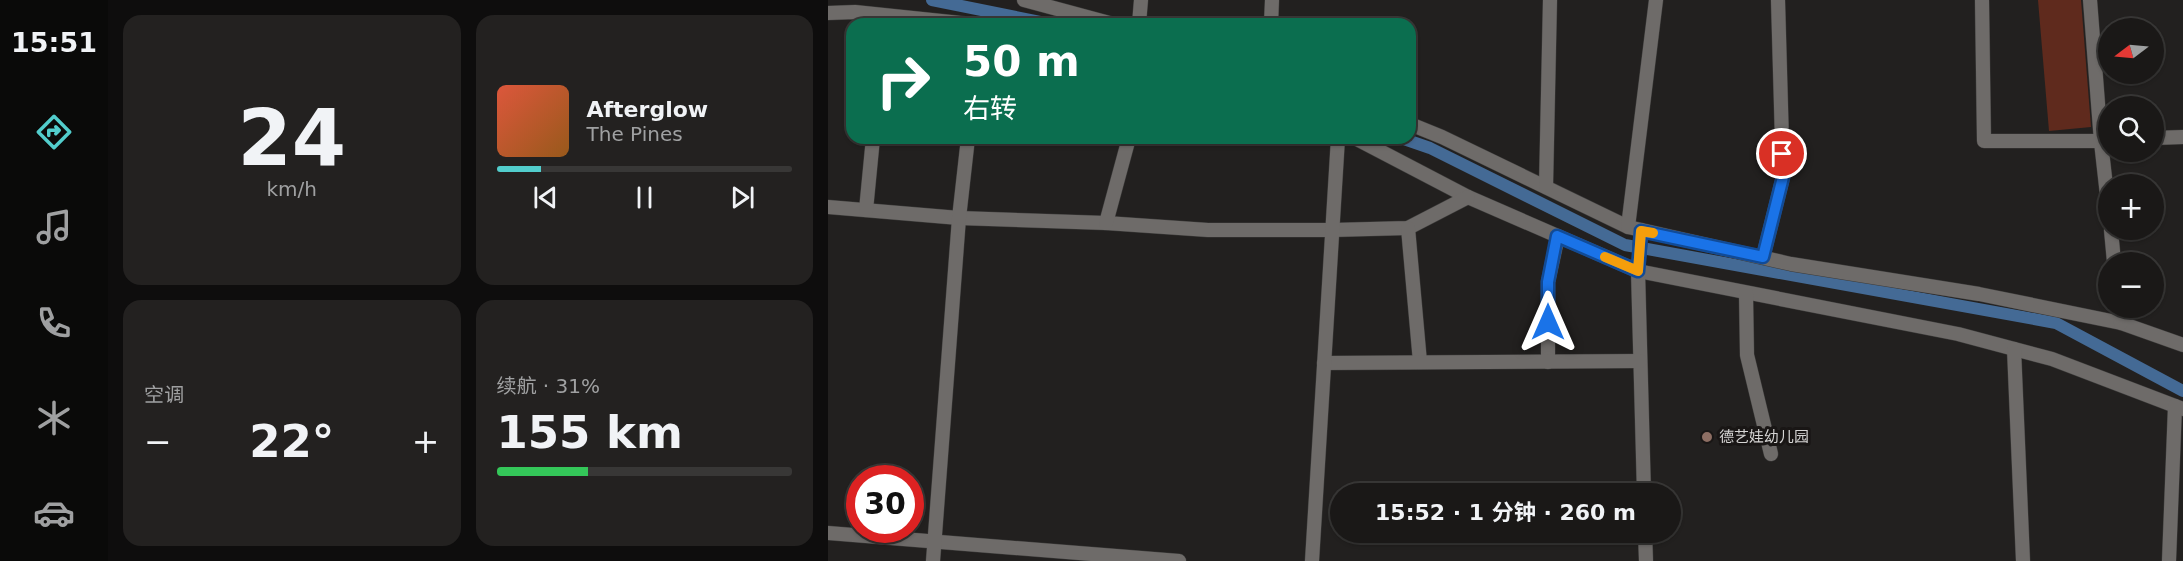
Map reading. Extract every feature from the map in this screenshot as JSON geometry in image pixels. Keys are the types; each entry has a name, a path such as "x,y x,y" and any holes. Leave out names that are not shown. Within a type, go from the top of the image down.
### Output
{"street":[{"path":"1024,0 1091,18"},
{"path":"1140,18 1142,0"},
{"path":"1271,18 1272,0"},
{"path":"1546,187 1550,0"},
{"path":"1644,483 1635,229 1656,0"},
{"path":"1763,257 1783,177 1778,0"},
{"path":"1982,0 1984,141 2098,141"},
{"path":"2090,0 2100,96"},
{"path":"828,14 855,12 879,18"},
{"path":"1416,126 1635,229 1763,257 1979,294 2121,322 2183,345"},
{"path":"2164,137 2183,136"},
{"path":"866,210 872,144"},
{"path":"933,561 959,218 967,144"},
{"path":"1106,223 1127,144"},
{"path":"1312,561 1338,144"},
{"path":"1366,144 1468,197 1638,271 1958,334 2052,359 2179,408 2169,561"},
{"path":"828,207 959,218 1106,223 1208,230 1332,231 1408,228 1468,197"},
{"path":"1408,228 1420,362"},
{"path":"1548,362 1548,282 1557,236"},
{"path":"1746,293 1747,355 1772,454"},
{"path":"2120,318 2121,322"},
{"path":"2014,349 2023,561"},
{"path":"1324,363 1640,361"},
{"path":"828,533 1179,561"},
{"path":"1645,543 1646,561"}],"building":[{"path":"2038,0 2081,0 2091,127 2049,131"}],"waterway":[{"path":"932,0 1020,18"},
{"path":"1416,143 1625,245 2056,323 2183,391"}],"slow traffic":[{"path":"1605,257 1638,271 1641,231 1653,233"}],"place":[{"name":"德艺娃幼儿园","path":"1707,437"}],"route":[{"path":"1548,322 1548,282 1557,236 1638,271 1641,231 1763,257 1783,177 1782,154"}]}
